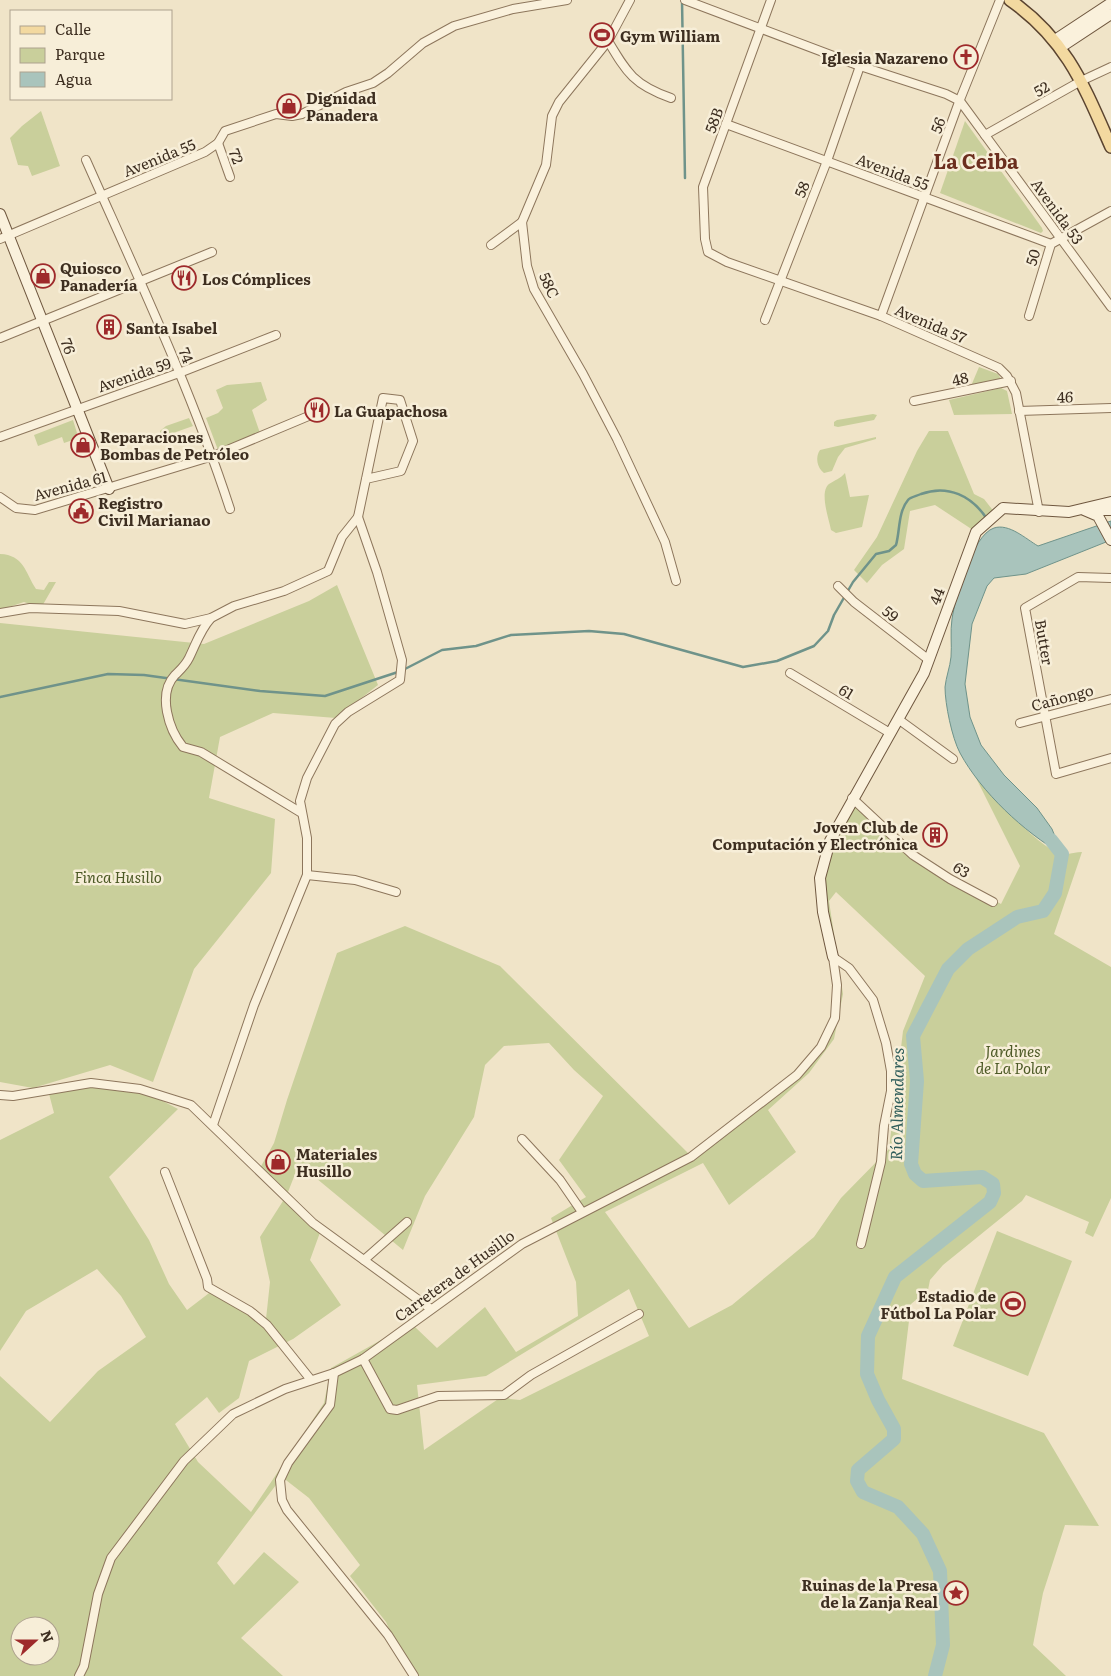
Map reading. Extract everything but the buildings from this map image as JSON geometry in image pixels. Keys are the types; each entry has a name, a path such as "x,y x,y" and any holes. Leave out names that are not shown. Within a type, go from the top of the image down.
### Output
{"main road":[{"path":"1010,0 1024,9 1058,44 1081,81 1111,147"}],"street":[{"name":"Avenida 55","path":"4,237 206,152 218,143 224,131 276,114 292,116 302,114 346,92 373,82 388,73 423,43 443,30 513,9 566,0"},
{"name":"58C","path":"630,0 608,41 559,102 552,116 546,165 522,222 527,266 534,289 583,374 619,443 665,542 676,582"},
{"path":"686,0 860,66 946,94 960,101"},
{"name":"58B","path":"708,252 705,240 704,187 771,0"},
{"name":"56","path":"881,316 960,101 1000,0"},
{"path":"1058,44 1111,3"},
{"path":"1058,44 1111,14"},
{"path":"608,41 634,80 642,86 670,98"},
{"name":"58","path":"765,320 827,161 860,66"},
{"name":"52","path":"985,135 1081,81 1111,68"},
{"name":"Avenida 53","path":"960,101 1111,307"},
{"name":"Avenida 55","path":"726,124 1051,244"},
{"name":"72","path":"218,143 230,178"},
{"name":"74","path":"86,160 141,280 213,456 230,509"},
{"name":"50","path":"1028,316 1051,244 1060,237 1111,211"},
{"name":"76","path":"0,214 4,237 44,321 109,489"},
{"path":"491,245 522,222"},
{"path":"0,338 212,252"},
{"name":"Avenida 57","path":"708,252 780,281 881,316 994,365 1003,371 1016,393 1039,512"},
{"name":"Avenida 59","path":"0,436 179,373 276,335"},
{"name":"48","path":"914,401 1011,382"},
{"path":"0,613 30,608 119,610 185,624 211,618 234,606 284,591 328,571 342,537 358,517 366,478 383,398 400,400 413,441 401,471 366,478"},
{"name":"46","path":"1019,411 1111,408"},
{"name":"Avenida 61","path":"3,500 16,508 35,510 213,456 311,415"},
{"name":"44","path":"852,798 898,719 928,660 976,532 995,513 1003,508 1039,512 1081,510 1099,505 1110,509"},
{"path":"1081,510 1110,509"},
{"path":"1081,510 1098,516 1111,540"},
{"path":"214,1125 254,1005 307,875 307,838 300,812 300,801 307,778 335,724 348,712 400,680 401,676 402,665 377,572 358,517"},
{"name":"Butter","path":"1111,578 1078,577 1025,608 1056,774 1111,758"},
{"name":"59","path":"838,586 854,602 928,660"},
{"path":"211,618 202,628 184,668 173,679 165,695 173,731 183,747 201,752 300,812"},
{"name":"61","path":"790,673 890,733"},
{"name":"Cañongo","path":"1020,723 1111,699"},
{"path":"898,719 953,759"},
{"name":"63","path":"852,798 892,832 913,855 950,879 993,902"},
{"name":"Carretera de Husillo","path":"79,1676 84,1666 98,1594 111,1558 184,1462 233,1414 285,1389 334,1373 363,1360 509,1252 582,1212 692,1157 797,1075 821,1047 835,1018 837,986 823,912 820,878 830,841 852,798"},
{"path":"307,875 355,880 396,892"},
{"path":"833,957 849,968 873,1000 886,1043 891,1071 891,1091 884,1126 881,1162 861,1244"},
{"path":"0,1095 13,1096 91,1083 140,1089 191,1105 214,1125 313,1223 431,1310"},
{"path":"522,1139 560,1180 582,1212"},
{"path":"165,1172 207,1279 208,1287 250,1312 267,1325 311,1380"},
{"path":"364,1260 407,1222"},
{"path":"363,1360 390,1409 397,1410 438,1396 504,1395 531,1375 638,1314"},
{"path":"334,1373 330,1405 288,1463 280,1480 282,1500 287,1510 388,1635 414,1676"}],"green space":[{"path":"41,111 60,166 32,176 28,166 18,165 10,138"},
{"path":"965,121 1042,228 1043,231 1041,233 940,193"},
{"path":"979,367 998,374 1001,379 971,386"},
{"path":"261,382 267,400 252,410 260,433 218,450 206,418 218,413 223,408 216,390 227,385"},
{"path":"1001,388 1007,391 1012,414 954,415 949,400"},
{"path":"877,415 874,420 838,427 834,426 834,422 837,420"},
{"path":"189,418 193,426 162,437 160,431 166,426"},
{"path":"73,420 77,433 76,439 64,443 62,437 38,446 34,435"},
{"path":"929,431 948,431 974,494 984,499 995,513 976,532 935,505 910,511 904,549 882,565 867,583 854,570 877,537 917,451"},
{"path":"876,437 876,439 845,448 838,457 832,471 824,473 818,465 817,459 820,450"},
{"path":"845,473 850,497 869,495 862,527 836,533 831,530 825,493 829,484"},
{"path":"0,554 8,555 19,561 36,589 44,590 49,582 56,582 41,608 24,602 0,610"},
{"name":"Finca Husillo","path":"337,585 378,685 336,718 273,713 220,737 209,798 275,819 271,873 194,969 153,1082 110,1065 33,1088 0,1082 0,623 204,644 309,601"},
{"name":"Jardines de La Polar","path":"973,772 1015,819 1041,842 1062,854 1082,852 1054,934 1111,967 1111,1198 1093,1237 1085,1233 1089,1222 1026,1195 1022,1201 943,1265 930,1280 928,1290 911,1304 902,1379 1044,1433 1099,1526 1065,1525 1043,1593 1033,1645 1066,1676 414,1676 402,1657 386,1622 350,1576 360,1565 309,1498 282,1477 217,1563 234,1585 264,1552 299,1582 241,1638 283,1676 0,1676 0,1376 50,1422 98,1371 146,1337 121,1296 97,1269 26,1311 0,1351 0,1140 54,1113 48,1090 91,1083 140,1089 178,1109 109,1177 149,1240 169,1284 187,1310 217,1287 266,1319 270,1282 260,1237 283,1201 260,1168 274,1143 337,953 405,926 500,966 692,1157 797,1075 821,1047 835,1018 837,985 820,878 852,798 913,855 1001,904 1020,866","holes":["836,892 925,976 903,1031 889,1149 841,1198 814,1237 732,1305 689,1328 605,1212 703,1163 729,1205 796,1152 768,1110 809,1073 834,1039 843,994 829,901","549,1043 574,1070 603,1096 559,1160 586,1197 551,1218 576,1282 578,1316 516,1352 485,1307 437,1348 415,1327 437,1309 387,1270 380,1277 423,1310 399,1330 331,1368 324,1403 251,1512 198,1462 175,1424 207,1397 219,1413 239,1398 249,1361 293,1339 341,1305 310,1260 322,1227 288,1192 299,1164 403,1250 425,1196 474,1117 485,1065 504,1046","629,1289 649,1336 520,1400 510,1399 504,1395 424,1450 417,1385 486,1376"]},
{"name":"Estadio de Fútbol La Polar","path":"997,1231 1072,1261 1028,1376 953,1346"}],"water":[{"path":"1111,521 1111,540 1026,574 994,578 987,586 972,624 965,684 970,717 981,745 1004,775 1037,808 1052,829 1062,854 1019,823 991,796 969,768 957,747 945,694 951,657 952,619 961,583 972,555 986,533 994,528 1000,527 1011,530 1038,546"}],"waterway":[{"path":"682,0 685,178"},
{"path":"403,670 442,650 476,646 511,635 589,631 624,634 743,667 777,661 814,646 828,631 834,615 853,582 876,554 889,551 896,545 902,510 909,499 931,491 950,491 967,498 987,519"},
{"path":"0,697 108,674 144,675 260,691 325,696 398,672"},
{"name":"Río Almendares","path":"935,1676 943,1645 940,1571 923,1534 898,1507 863,1492 857,1481 858,1470 894,1439 894,1429 878,1400 867,1374 868,1336 895,1277 990,1202 994,1193 993,1184 982,1177 923,1181 915,1174 911,1164 917,1081 913,1036 948,969 968,949 1017,917 1043,911 1055,893 1062,854 1051,840"}],"place":[{"name":"Gym William","path":"602,35"},
{"name":"Iglesia Nazareno","path":"966,57"},
{"name":"Dignidad Panadera","path":"289,106"},
{"name":"Quiosco Panadería","path":"43,276"},
{"name":"Los Cómplices","path":"184,278"},
{"name":"Santa Isabel","path":"109,327"},
{"name":"La Guapachosa","path":"317,410"},
{"name":"Reparaciones Bombas de Petróleo","path":"83,445"},
{"name":"Registro Civil Marianao","path":"81,511"},
{"name":"Joven Club de Computación y Electrónica","path":"935,835"},
{"name":"Materiales Husillo","path":"278,1162"},
{"name":"Estadio de Fútbol La Polar","path":"1013,1304"},
{"name":"Ruinas de la Presa de la Zanja Real","path":"956,1593"}],"district":[{"name":"La Ceiba","path":"976,160"}]}
